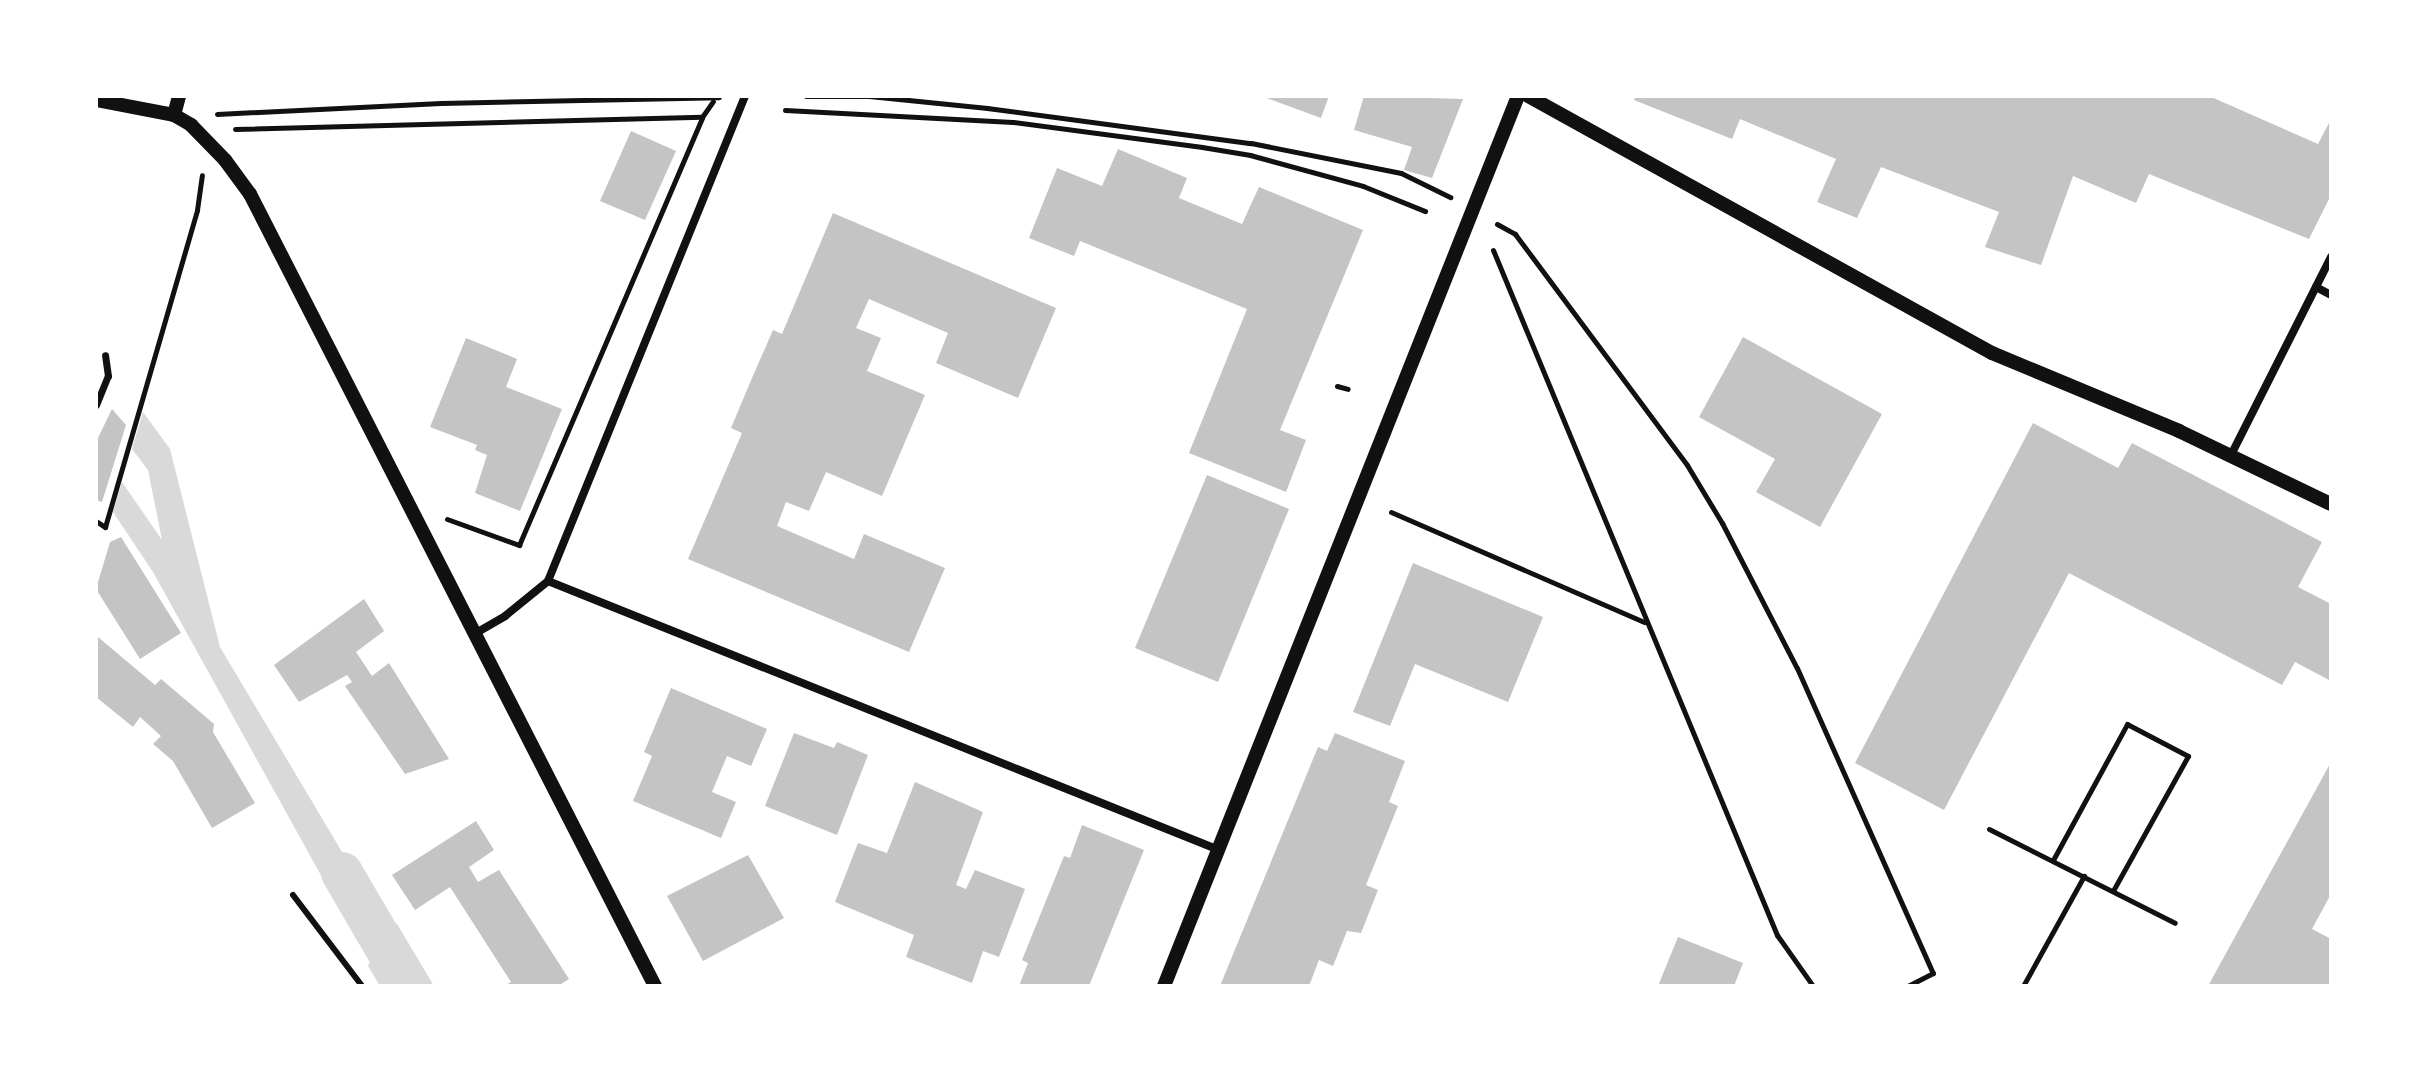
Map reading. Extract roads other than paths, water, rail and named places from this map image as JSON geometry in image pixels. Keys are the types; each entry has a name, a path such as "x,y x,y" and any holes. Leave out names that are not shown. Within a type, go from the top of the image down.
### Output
{"street":[{"path":"174,115 179,96"},
{"path":"476,633 505,616 548,581 745,96"},
{"path":"1164,986 1518,96"},
{"path":"1528,96 1992,353 2231,455 2331,504"},
{"path":"96,100 174,115 209,135 250,194 655,986"},
{"path":"2231,455 2331,257"},
{"path":"2316,287 2331,295"},
{"path":"96,405 108,376 105,355"},
{"path":"548,581 1219,850"}],"lane":[{"path":"293,895 362,986"}],"waterway":[{"path":"342,873 408,986"}]}
